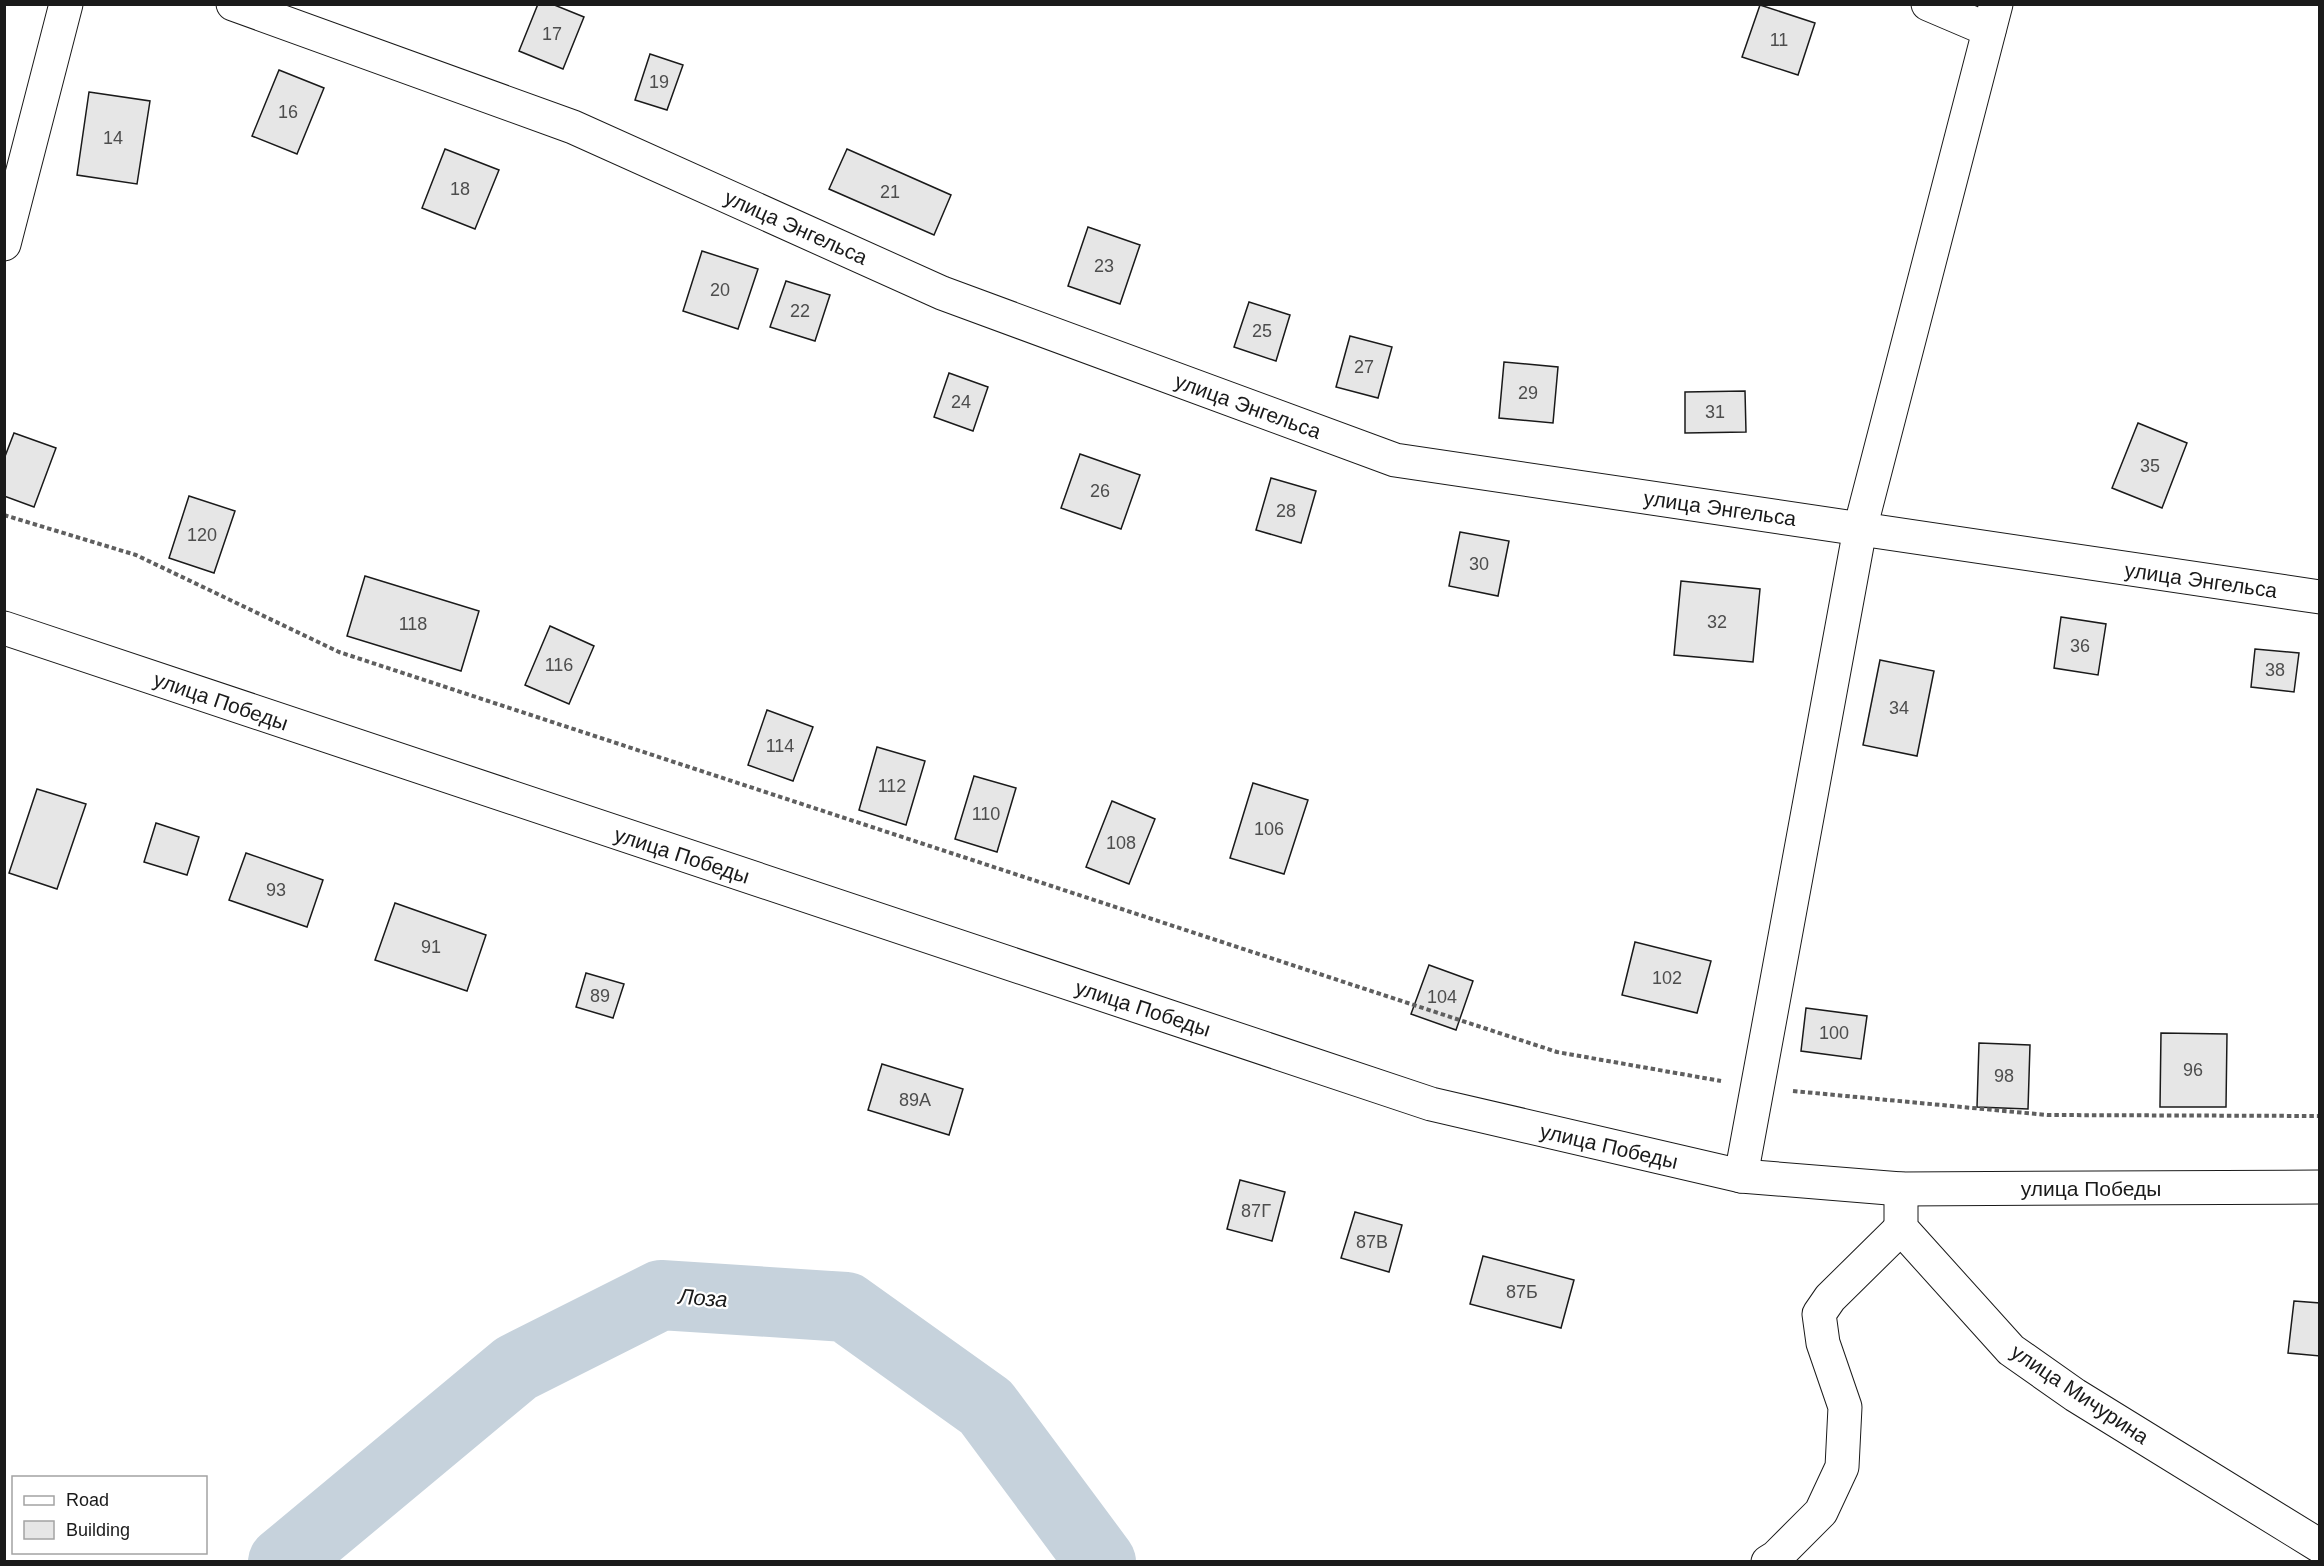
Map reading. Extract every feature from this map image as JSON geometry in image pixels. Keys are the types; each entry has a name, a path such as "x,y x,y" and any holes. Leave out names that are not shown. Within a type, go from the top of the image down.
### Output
{"street":[{"path":"4,244 66,4"},
{"name":"улица Энгельса","path":"233,4 573,127 942,293 1395,460 2319,597"},
{"path":"1741,1176 1860,529 1993,17 1928,4"},
{"name":"улица Победы","path":"4,628 1431,1104 1741,1176 1901,1190 2319,1187"},
{"path":"1768,1562 1776,1557 1821,1512 1842,1467 1845,1407 1823,1342 1819,1314 1830,1298 1901,1228 1901,1190"},
{"name":"улица Мичурина","path":"1901,1228 2011,1350 2075,1395 2319,1546"}],"path":[{"path":"4,515 136,555 339,652 1557,1052 1758,1087 2047,1115 2319,1116"}],"building":[{"path":"538,4 552,4 584,17 563,69 519,51"},
{"path":"1760,5 1815,23 1798,75 1742,57"},
{"path":"650,54 683,65 667,110 635,100"},
{"path":"279,70 324,88 297,154 252,136"},
{"path":"89,92 150,101 137,184 77,175"},
{"path":"445,149 499,170 475,229 422,208"},
{"path":"847,149 951,195 934,235 829,189"},
{"path":"1088,227 1140,245 1120,304 1068,286"},
{"path":"702,251 758,269 738,329 683,311"},
{"path":"786,281 830,295 815,341 770,327"},
{"path":"1249,302 1290,315 1276,361 1234,347"},
{"path":"1350,336 1392,347 1378,398 1336,387"},
{"path":"1504,362 1558,367 1553,423 1499,418"},
{"path":"949,373 988,387 973,431 934,417"},
{"path":"1745,391 1746,432 1685,433 1685,392"},
{"path":"2138,423 2187,443 2162,508 2112,488"},
{"path":"14,433 56,448 34,507 4,496 4,459"},
{"path":"1080,454 1140,475 1121,529 1061,508"},
{"path":"1271,478 1316,491 1301,543 1256,530"},
{"path":"189,496 235,511 214,573 169,558"},
{"path":"1460,532 1509,541 1498,596 1449,586"},
{"path":"365,576 479,611 461,671 347,636"},
{"path":"1681,581 1760,589 1753,662 1674,655"},
{"path":"2061,617 2106,624 2098,675 2054,668"},
{"path":"550,626 594,646 569,704 525,685"},
{"path":"2255,649 2299,653 2294,692 2251,687"},
{"path":"1880,660 1934,671 1917,756 1863,745"},
{"path":"767,710 813,727 793,781 748,765"},
{"path":"877,747 925,761 906,825 859,810"},
{"path":"974,776 1016,788 997,852 955,839"},
{"path":"1253,783 1308,800 1284,874 1230,858"},
{"path":"37,789 86,804 57,889 9,873"},
{"path":"1112,801 1155,819 1129,884 1086,867"},
{"path":"156,823 199,837 187,875 144,862"},
{"path":"246,853 323,880 307,927 229,900"},
{"path":"395,903 486,935 467,991 375,960"},
{"path":"1635,942 1711,961 1697,1013 1622,995"},
{"path":"1429,965 1473,981 1456,1030 1411,1014"},
{"path":"586,973 624,984 613,1018 576,1007"},
{"path":"1806,1008 1867,1016 1861,1059 1801,1051"},
{"path":"2161,1033 2227,1034 2226,1107 2160,1107"},
{"path":"1979,1043 2030,1045 2028,1109 1977,1107"},
{"path":"882,1064 963,1089 949,1135 868,1110"},
{"path":"1240,1180 1285,1192 1272,1241 1227,1229"},
{"path":"1355,1212 1402,1225 1389,1272 1341,1258"},
{"path":"1483,1256 1574,1280 1561,1328 1470,1304"},
{"path":"2294,1301 2320,1303 2320,1356 2288,1353"}],"waterway":[{"name":"Лоза","path":"283,1562 516,1368 661,1295 846,1307 986,1407 1101,1562"}]}
